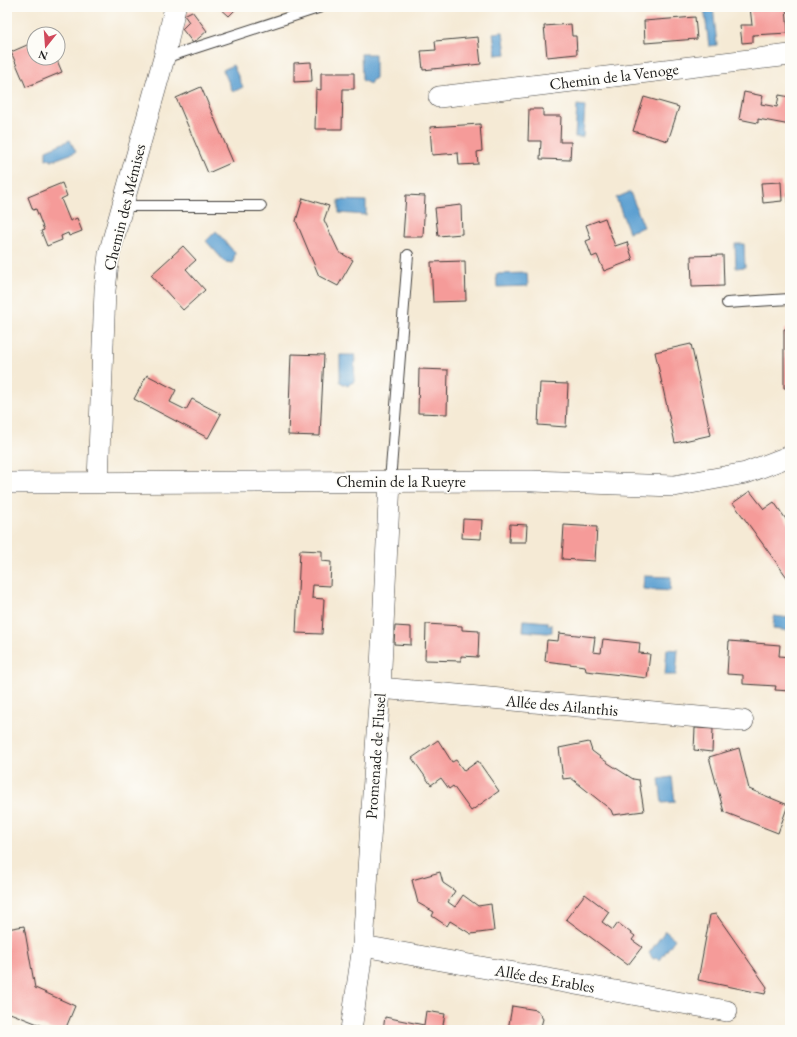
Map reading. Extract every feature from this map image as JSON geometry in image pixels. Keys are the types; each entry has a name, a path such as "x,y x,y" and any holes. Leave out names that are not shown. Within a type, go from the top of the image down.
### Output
{"street":[{"name":"Chemin des Mémises","path":"98,482 105,290 109,254 164,58 175,7"},
{"name":"Chemin de la Venoge","path":"439,97 790,55"},
{"name":"Chemin de la Rueyre","path":"7,483 532,481 674,486 746,473 790,456"},
{"name":"Promenade de Flusel","path":"351,1030 363,946 380,688 390,481"},
{"name":"Allée des Ailanthis","path":"380,688 743,721"},
{"name":"Allée des Erables","path":"363,946 727,1011"}],"lane":[{"path":"164,58 321,7"},
{"path":"122,206 261,206"},
{"path":"390,481 408,255"},
{"path":"727,303 790,300"}],"water":[{"path":"704,7 713,7 717,45 709,46"},
{"path":"503,32 506,54 496,55 493,33"},
{"path":"361,54 375,54 375,79 372,80 370,84 362,80"},
{"path":"233,65 243,87 233,92 223,70"},
{"path":"577,105 585,106 583,137 575,137"},
{"path":"70,140 76,152 51,161 51,159 46,159 46,150"},
{"path":"630,192 644,227 629,232 616,198"},
{"path":"339,200 366,201 366,215 339,213"},
{"path":"216,231 235,253 233,263 225,262 206,241"},
{"path":"735,244 744,244 745,267 736,268"},
{"path":"527,273 528,286 497,287 496,274"},
{"path":"340,355 355,355 354,382 348,386 340,382"},
{"path":"644,576 671,577 670,591 643,589"},
{"path":"774,616 790,618 790,631 773,629"},
{"path":"524,620 548,622 548,625 552,625 552,632 523,631"},
{"path":"667,649 678,650 676,675 665,675"},
{"path":"672,777 675,802 662,803 659,779"},
{"path":"665,931 675,939 660,960 657,958 653,959 649,953"}],"building":[{"path":"219,7 238,7 229,16"},
{"path":"750,7 786,7 788,33 753,35 753,42 742,43 740,25 752,25"},
{"path":"192,11 207,31 193,43 182,29 189,22 184,15"},
{"path":"695,17 697,39 645,43 644,21"},
{"path":"571,24 572,36 576,36 577,54 547,57 544,26"},
{"path":"478,37 481,64 423,70 421,51 436,50 435,41"},
{"path":"26,45 26,66 59,66 62,72 26,87 11,52"},
{"path":"311,62 312,81 294,82 294,63"},
{"path":"321,73 354,73 354,89 343,89 342,129 315,129 316,89 321,90"},
{"path":"201,87 233,162 208,173 176,98"},
{"path":"744,92 763,96 761,104 777,107 779,95 790,97 790,125 758,119 758,123 739,119"},
{"path":"644,97 679,107 668,141 633,131"},
{"path":"529,109 543,109 543,116 561,116 560,142 571,142 570,160 540,159 541,141 528,141"},
{"path":"480,124 482,151 477,152 478,164 459,165 458,153 432,155 430,127"},
{"path":"781,182 782,201 763,203 761,183"},
{"path":"62,183 67,196 61,199 70,221 77,218 82,231 69,236 68,233 61,236 62,240 47,246 41,231 44,230 36,209 33,210 28,197"},
{"path":"788,191 790,191 790,228 789,228"},
{"path":"406,195 425,196 423,237 403,237"},
{"path":"303,198 329,206 324,220 339,252 353,260 338,286 319,276 296,221"},
{"path":"461,205 462,234 438,236 435,208"},
{"path":"605,218 615,246 627,242 633,260 604,271 597,255 592,257 586,241 591,239 586,225"},
{"path":"183,246 196,260 186,269 205,290 183,310 151,275"},
{"path":"723,255 724,286 692,287 691,256"},
{"path":"465,261 466,301 433,302 431,262"},
{"path":"784,329 790,329 790,388 784,388"},
{"path":"691,344 711,435 675,443 655,352"},
{"path":"291,354 324,355 320,436 288,435"},
{"path":"419,369 448,370 447,414 418,413"},
{"path":"147,375 176,390 170,402 186,410 192,399 221,414 208,438 134,399"},
{"path":"540,383 568,384 566,427 538,425"},
{"path":"750,491 764,509 774,502 790,525 789,580 733,503"},
{"path":"463,519 482,520 481,539 462,538"},
{"path":"510,524 527,525 526,542 509,542"},
{"path":"564,525 597,527 595,561 562,559"},
{"path":"300,550 322,551 322,561 331,562 330,586 313,585 312,598 324,599 322,634 296,633"},
{"path":"426,624 462,626 462,630 479,631 478,657 461,656 461,661 425,660"},
{"path":"395,626 411,627 411,645 394,644"},
{"path":"559,633 595,637 593,652 601,653 603,639 640,643 639,653 650,654 647,678 586,671 585,666 545,661 547,640 558,641"},
{"path":"729,641 780,645 779,656 790,657 790,691 775,690 776,686 743,684 743,675 727,674"},
{"path":"695,728 713,729 712,752 694,750"},
{"path":"438,740 452,762 456,760 464,771 478,761 499,791 471,811 453,786 449,789 441,778 431,785 412,758"},
{"path":"589,742 592,751 633,779 639,780 644,811 613,815 611,810 571,778 563,779 559,748"},
{"path":"739,748 749,789 788,805 778,833 724,812 709,757"},
{"path":"440,872 443,883 455,891 448,902 455,907 463,895 478,906 491,904 494,931 471,934 450,921 447,926 432,916 434,912 418,903 412,880"},
{"path":"585,894 609,912 602,922 613,930 618,923 635,936 632,940 642,947 628,965 566,919"},
{"path":"716,914 767,987 765,994 698,980 710,915"},
{"path":"24,926 35,988 75,1006 65,1030 53,1030 10,1013 7,1015 7,929"},
{"path":"512,1006 537,1010 543,1019 540,1030 508,1030"},
{"path":"426,1011 445,1014 443,1025 446,1026 445,1030 383,1030 385,1017 424,1025"}]}
